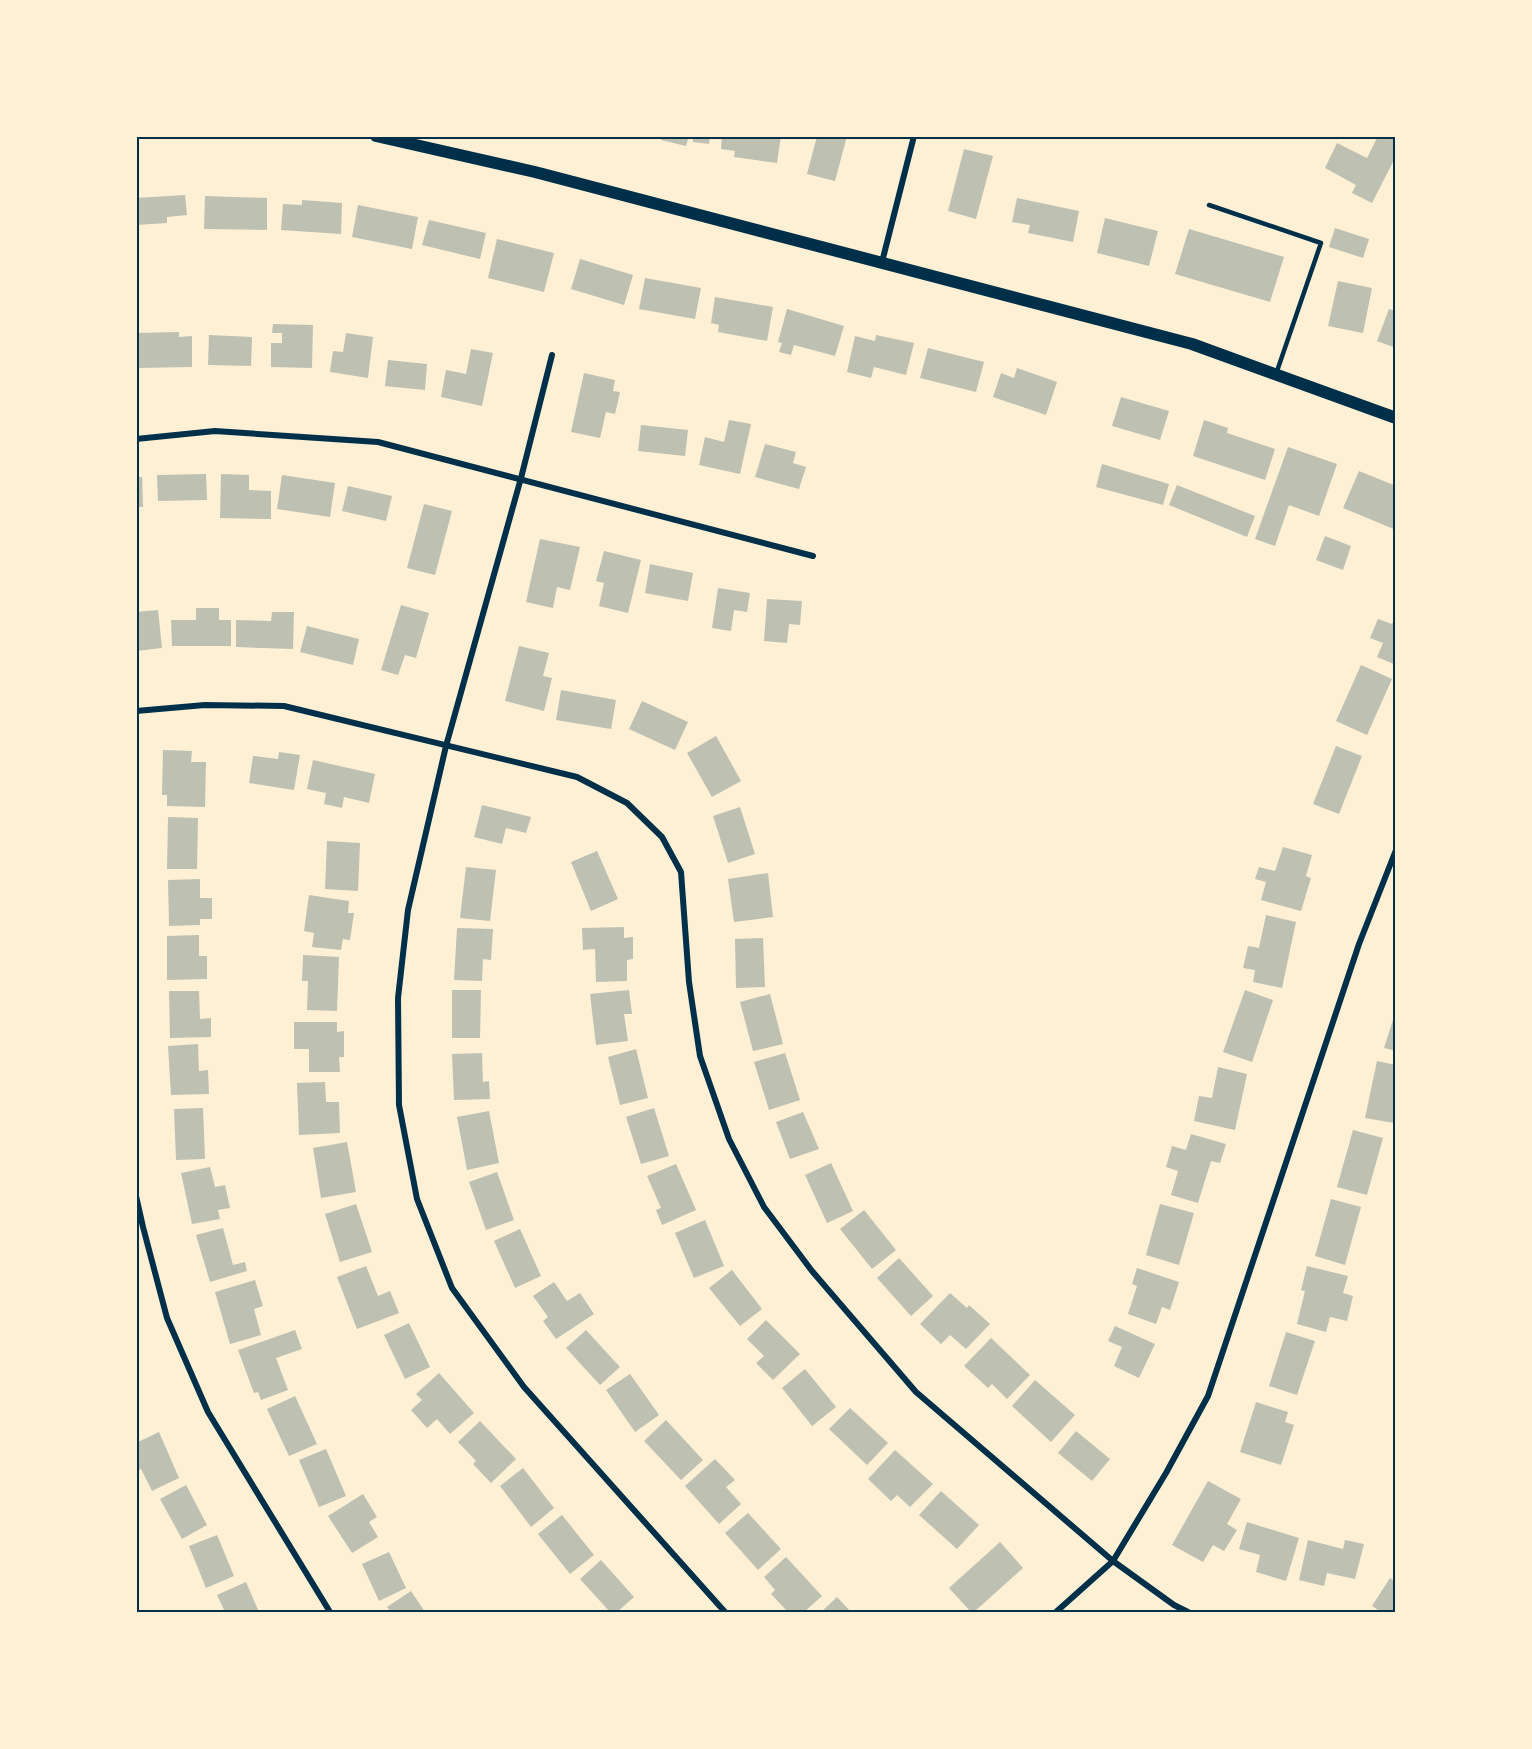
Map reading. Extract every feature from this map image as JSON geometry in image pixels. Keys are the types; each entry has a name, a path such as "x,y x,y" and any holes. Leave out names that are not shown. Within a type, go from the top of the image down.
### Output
{"main road":[{"path":"376,136 535,172 1192,344 1395,418"}],"street":[{"path":"882,262 914,136"},
{"path":"552,355 521,478 446,747 408,910 398,998 399,1105 417,1199 452,1288 524,1387 725,1612"},
{"path":"136,439 215,431 378,442 813,556"},
{"path":"136,711 206,705 284,706 577,777 627,803 662,837 681,872 688,982 700,1056 729,1139 764,1207 812,1271 916,1392 1113,1561 1174,1605 1188,1612"},
{"path":"1056,1612 1113,1561 1166,1473 1208,1396 1359,944 1395,850"},
{"path":"136,1196 167,1318 208,1412 330,1612"}],"lane":[{"path":"1209,205 1321,243 1276,374"}],"building":[{"path":"662,136 689,136 686,146 661,140"},
{"path":"693,136 710,136 709,144 693,142"},
{"path":"722,136 781,136 777,163 734,157 735,151 721,149"},
{"path":"817,136 847,136 835,181 807,174"},
{"path":"1378,136 1396,138 1396,156 1372,203 1352,193 1356,185 1325,168 1337,143 1367,158"},
{"path":"964,149 993,156 976,219 948,211"},
{"path":"185,195 187,215 167,217 167,223 136,225 136,198"},
{"path":"205,196 267,198 267,230 204,229"},
{"path":"1017,198 1079,211 1073,242 1028,233 1030,225 1012,222"},
{"path":"302,200 342,203 341,234 281,230 283,204 302,205"},
{"path":"358,205 418,217 412,249 352,237"},
{"path":"1105,218 1158,231 1149,266 1097,253"},
{"path":"429,220 486,233 480,259 422,245"},
{"path":"1335,228 1369,239 1363,258 1329,247"},
{"path":"1189,229 1284,257 1270,302 1175,274"},
{"path":"497,239 554,253 544,292 488,278"},
{"path":"580,259 633,275 624,305 571,289"},
{"path":"645,278 701,288 695,319 639,309"},
{"path":"1338,281 1372,288 1363,333 1328,326"},
{"path":"715,297 773,307 767,341 718,332 719,325 711,323"},
{"path":"787,309 844,326 835,356 794,345 791,355 779,352 782,343 778,342"},
{"path":"1389,309 1396,311 1396,348 1377,341"},
{"path":"273,324 313,325 312,368 271,367 271,343 282,343 282,333 272,333"},
{"path":"179,332 179,337 192,336 192,367 136,368 136,333"},
{"path":"346,333 373,337 368,378 330,372 333,351 343,352"},
{"path":"209,335 252,337 251,366 208,365"},
{"path":"876,335 914,343 906,375 874,367 871,378 847,372 855,336 875,341"},
{"path":"928,348 984,362 976,392 920,378"},
{"path":"471,349 493,353 482,406 441,397 446,370 466,374"},
{"path":"388,360 427,364 425,390 385,386"},
{"path":"1017,368 1057,382 1046,415 993,397 1001,373 1014,378"},
{"path":"584,373 615,380 613,391 620,392 615,414 606,412 600,438 571,432"},
{"path":"1121,397 1169,411 1160,440 1112,426"},
{"path":"729,420 751,424 740,474 699,465 705,437 724,442"},
{"path":"1204,420 1228,428 1227,433 1275,449 1265,480 1193,456"},
{"path":"641,425 688,430 685,456 638,451"},
{"path":"765,444 796,452 793,463 806,467 799,489 755,477"},
{"path":"1288,447 1337,464 1319,516 1289,505 1275,546 1255,539"},
{"path":"1102,464 1169,484 1163,505 1096,487"},
{"path":"1359,471 1396,486 1396,530 1343,508"},
{"path":"206,474 207,500 158,501 157,475"},
{"path":"221,474 249,475 249,490 271,491 271,519 220,518"},
{"path":"282,475 335,483 330,517 277,509"},
{"path":"136,477 142,477 143,507 136,507"},
{"path":"1177,485 1255,516 1247,537 1169,505"},
{"path":"348,486 392,496 386,521 342,511"},
{"path":"424,504 452,511 435,575 407,568"},
{"path":"1325,536 1351,546 1343,570 1316,560"},
{"path":"540,539 580,547 570,590 557,587 553,608 526,602"},
{"path":"604,551 641,560 628,613 599,606 604,583 596,581"},
{"path":"650,564 693,573 688,601 645,593"},
{"path":"718,588 750,593 747,612 734,610 731,631 712,628"},
{"path":"767,599 802,601 800,625 789,624 787,643 764,641"},
{"path":"401,605 429,613 416,658 405,655 398,675 381,670"},
{"path":"196,608 219,608 219,620 231,620 231,646 172,646 171,620 196,620"},
{"path":"158,610 162,648 136,651 136,612"},
{"path":"272,612 294,612 293,649 236,647 236,620 271,621"},
{"path":"1396,615 1396,665 1377,657 1383,643 1370,638 1378,619 1392,624"},
{"path":"307,626 359,639 353,665 300,652"},
{"path":"519,646 549,653 543,676 552,678 544,711 505,701"},
{"path":"1361,665 1392,679 1367,735 1336,721"},
{"path":"561,690 616,700 611,729 556,720"},
{"path":"642,701 688,722 675,750 629,729"},
{"path":"716,736 741,781 712,797 687,753"},
{"path":"1336,746 1362,756 1339,814 1313,804"},
{"path":"163,750 192,751 191,762 206,762 205,807 167,806 167,795 162,795"},
{"path":"279,752 300,755 294,790 249,783 253,756 278,759"},
{"path":"313,760 375,774 369,803 344,797 342,808 324,804 326,793 307,789"},
{"path":"482,805 531,817 526,833 506,828 502,844 474,837"},
{"path":"740,807 755,854 728,863 713,816"},
{"path":"168,817 198,818 197,869 167,869"},
{"path":"327,841 360,843 358,891 325,889"},
{"path":"1283,847 1312,855 1306,876 1311,878 1301,911 1261,900 1266,882 1255,879 1259,867 1275,871"},
{"path":"597,851 618,899 591,911 571,862"},
{"path":"466,867 496,870 490,921 460,918"},
{"path":"768,873 773,917 734,922 728,879"},
{"path":"200,879 200,898 212,898 212,919 200,919 200,925 169,926 168,880"},
{"path":"309,895 349,901 348,913 354,913 350,940 343,939 341,950 312,947 314,933 304,931"},
{"path":"1266,915 1296,922 1282,988 1253,982 1255,970 1243,968 1248,946 1259,948"},
{"path":"624,927 624,938 633,937 633,959 627,960 627,981 596,982 595,949 583,950 582,928"},
{"path":"457,928 493,929 491,960 483,959 482,981 454,980"},
{"path":"199,935 199,956 207,956 207,979 167,980 167,936"},
{"path":"763,938 765,987 736,988 735,939"},
{"path":"303,955 339,957 337,1011 307,1010 308,981 302,981"},
{"path":"452,990 481,990 480,1038 452,1038"},
{"path":"629,990 632,1014 624,1014 628,1041 596,1045 590,994"},
{"path":"1245,990 1273,1000 1252,1062 1223,1052"},
{"path":"169,991 199,991 200,1019 211,1018 211,1037 170,1038"},
{"path":"770,994 783,1044 753,1051 740,1002"},
{"path":"1396,1010 1396,1051 1384,1048"},
{"path":"294,1022 337,1022 337,1032 344,1031 344,1057 339,1057 340,1072 309,1072 309,1049 294,1049"},
{"path":"198,1044 199,1071 208,1070 209,1094 171,1095 168,1046"},
{"path":"636,1049 648,1098 620,1105 608,1057"},
{"path":"482,1053 483,1082 489,1081 490,1099 454,1100 452,1054"},
{"path":"785,1053 800,1100 769,1110 754,1062"},
{"path":"1377,1061 1396,1065 1394,1123 1365,1118"},
{"path":"1218,1067 1247,1074 1235,1130 1194,1121 1199,1096 1212,1098"},
{"path":"325,1082 326,1102 339,1102 340,1133 299,1135 297,1083"},
{"path":"203,1108 205,1159 176,1160 174,1109"},
{"path":"654,1108 669,1156 641,1164 626,1117"},
{"path":"489,1111 499,1163 467,1170 457,1117"},
{"path":"803,1112 819,1149 790,1159 776,1122"},
{"path":"1353,1130 1383,1138 1367,1195 1337,1187"},
{"path":"1191,1134 1226,1144 1220,1163 1211,1161 1198,1203 1171,1195 1178,1171 1166,1167 1172,1146 1186,1150"},
{"path":"347,1142 356,1192 321,1198 313,1148"},
{"path":"831,1163 853,1211 827,1223 805,1175"},
{"path":"676,1164 696,1210 662,1225 656,1210 661,1208 647,1176"},
{"path":"210,1167 215,1187 225,1185 230,1208 218,1210 220,1219 192,1224 181,1173"},
{"path":"497,1172 514,1220 486,1230 469,1182"},
{"path":"1331,1199 1361,1207 1345,1265 1315,1256"},
{"path":"356,1204 372,1252 340,1262 325,1214"},
{"path":"1160,1204 1194,1213 1179,1265 1146,1255"},
{"path":"864,1210 896,1250 872,1269 840,1229"},
{"path":"705,1220 724,1266 694,1278 675,1233"},
{"path":"223,1228 233,1265 245,1262 247,1271 210,1282 196,1235"},
{"path":"520,1229 541,1276 515,1288 494,1241"},
{"path":"899,1258 933,1296 911,1316 877,1278"},
{"path":"366,1266 378,1296 390,1291 399,1313 357,1329 337,1277"},
{"path":"1307,1266 1348,1276 1343,1293 1353,1296 1347,1321 1330,1317 1326,1332 1297,1324 1305,1291 1301,1290"},
{"path":"1137,1268 1179,1282 1170,1310 1162,1307 1156,1324 1128,1314 1137,1286 1132,1284"},
{"path":"732,1270 762,1309 740,1326 709,1288"},
{"path":"255,1280 263,1306 254,1309 261,1335 230,1344 215,1292"},
{"path":"554,1282 567,1301 580,1293 594,1314 556,1339 543,1321 548,1317 533,1296"},
{"path":"950,1293 967,1308 969,1305 990,1324 966,1349 950,1335 941,1344 920,1324"},
{"path":"766,1320 800,1354 773,1380 756,1363 764,1356 747,1339"},
{"path":"409,1323 430,1367 405,1379 384,1335"},
{"path":"1115,1326 1155,1344 1139,1378 1114,1366 1122,1347 1108,1341"},
{"path":"295,1330 302,1349 276,1358 288,1390 261,1400 258,1392 254,1393 238,1350"},
{"path":"586,1330 620,1367 600,1385 566,1348"},
{"path":"1286,1332 1315,1341 1297,1395 1269,1386"},
{"path":"991,1338 1030,1375 1007,1399 992,1384 988,1388 964,1366"},
{"path":"805,1369 836,1407 812,1426 782,1388"},
{"path":"439,1373 474,1413 450,1434 437,1419 427,1428 411,1410 422,1400 416,1394"},
{"path":"630,1374 659,1415 635,1432 606,1390"},
{"path":"1035,1380 1075,1415 1051,1442 1012,1406"},
{"path":"295,1396 317,1444 289,1456 267,1409"},
{"path":"1256,1402 1288,1412 1285,1422 1294,1425 1281,1465 1240,1452"},
{"path":"850,1408 888,1443 867,1465 829,1429"},
{"path":"666,1420 703,1460 681,1480 644,1441"},
{"path":"480,1421 516,1459 491,1483 473,1464 476,1461 458,1442"},
{"path":"1076,1431 1110,1459 1092,1481 1058,1453"},
{"path":"159,1432 179,1478 152,1491 141,1469 136,1471 136,1443"},
{"path":"326,1449 346,1496 319,1507 299,1460"},
{"path":"895,1450 933,1484 910,1507 897,1495 891,1501 868,1479"},
{"path":"715,1459 735,1480 726,1487 741,1504 719,1524 685,1486"},
{"path":"523,1468 554,1508 531,1527 500,1486"},
{"path":"1208,1481 1241,1499 1227,1524 1237,1530 1224,1551 1213,1545 1203,1562 1172,1545"},
{"path":"186,1485 207,1525 182,1539 160,1499"},
{"path":"941,1491 979,1525 957,1549 919,1515"},
{"path":"363,1494 377,1517 369,1522 378,1537 352,1553 328,1516"},
{"path":"748,1513 781,1549 758,1570 725,1533"},
{"path":"562,1515 594,1555 570,1574 538,1534"},
{"path":"1247,1522 1299,1538 1286,1581 1256,1572 1260,1555 1239,1549"},
{"path":"217,1535 234,1576 206,1588 189,1546"},
{"path":"1308,1540 1343,1549 1345,1540 1364,1544 1355,1579 1327,1573 1324,1586 1299,1580"},
{"path":"1000,1542 1023,1568 974,1612 971,1612 949,1588"},
{"path":"389,1552 406,1588 379,1601 362,1564"},
{"path":"786,1557 822,1596 804,1612 788,1612 771,1594 775,1590 764,1577"},
{"path":"601,1560 634,1597 617,1612 610,1612 580,1579"},
{"path":"1390,1578 1396,1582 1396,1612 1381,1612 1372,1606"},
{"path":"246,1582 259,1612 225,1612 217,1595"},
{"path":"411,1591 425,1612 391,1612 387,1607"},
{"path":"837,1597 851,1612 821,1612"}]}
